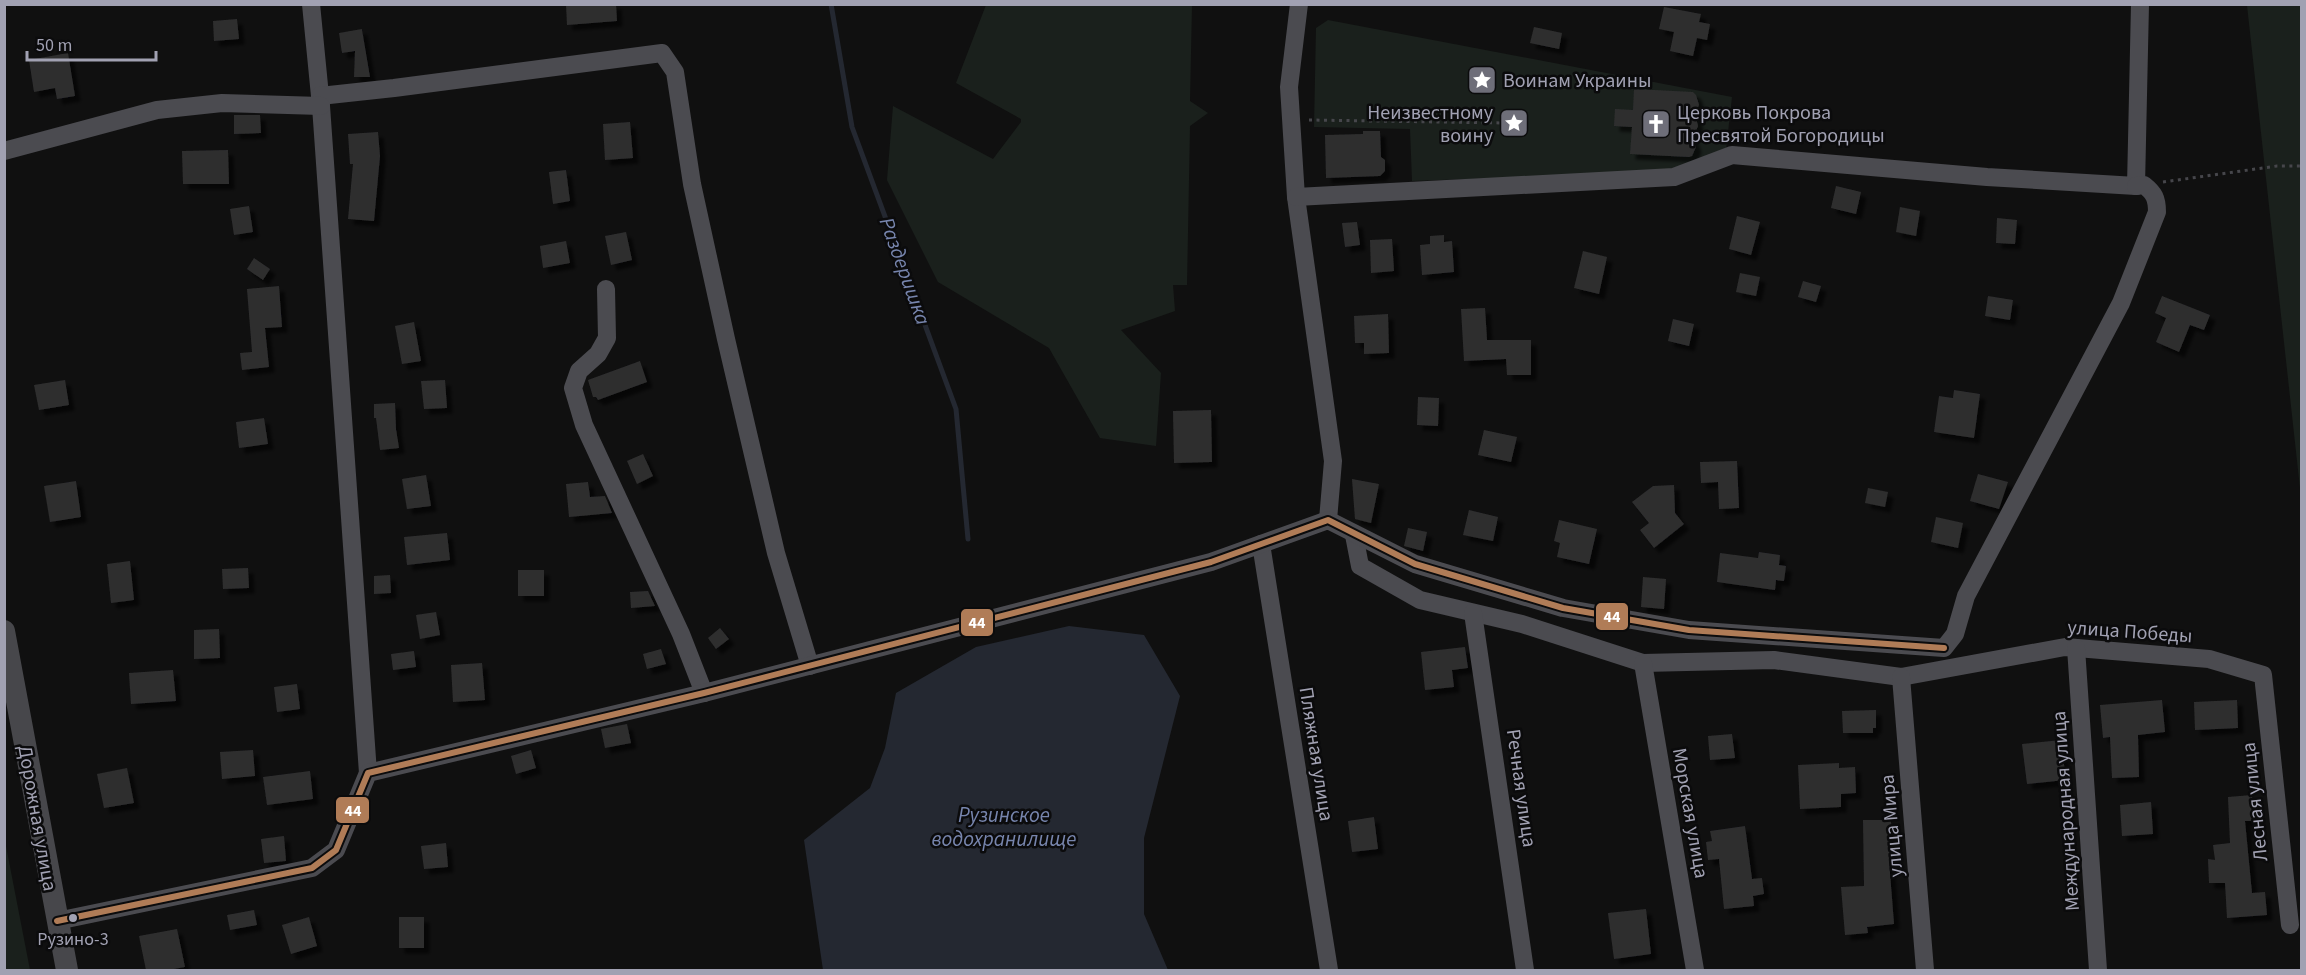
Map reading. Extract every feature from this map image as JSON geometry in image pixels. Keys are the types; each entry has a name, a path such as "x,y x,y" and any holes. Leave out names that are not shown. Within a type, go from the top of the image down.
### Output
{"main road":[{"name":"Дорожная улица","path":"4,631 67,970"}],"street":[{"path":"57,921 312,868 336,850 368,773 320,101 310,4"},
{"path":"1299,4 1289,87 1296,197 1333,461 1328,520"},
{"path":"2140,4 2140,185"},
{"path":"4,151 157,110 222,103 320,101 394,88 662,53 675,72 692,184 726,339 776,554 810,666"},
{"path":"368,773 704,693 1211,562 1328,520 1415,564 1563,608 1689,630 1944,648 1955,634 1966,596 2121,303 2157,212 2154,194 2140,185 1987,177 1732,155 1674,177 1296,197"},
{"path":"606,289 607,338 598,354 579,371 573,388 584,425 681,634 704,693"},
{"name":"улица Победы","path":"1354,535 1360,566 1420,600 1522,624 1643,663 1774,660 1901,677 2065,647 2210,658 2263,675"},
{"name":"Пляжная улица","path":"1261,544 1329,970"},
{"name":"Речная улица","path":"1473,613 1525,970"},
{"name":"Международная улица","path":"2076,648 2098,970"},
{"name":"Морская улица","path":"1643,663 1695,970"},
{"name":"Лесная улица","path":"2263,675 2290,925"},
{"name":"улица Мира","path":"1901,677 1925,970"}],"path":[{"path":"1514,113 1519,115 1523,123 1515,131 1508,128 1505,123 1507,117 1514,113"},
{"path":"1291,120 1505,123"},
{"path":"2140,185 2277,166 2301,166"}],"shaded area":[{"path":"986,5 1192,5 1190,101 1208,113 1190,126 1187,285 1173,285 1175,311 1121,330 1161,373 1156,446 1100,438 1049,348 938,282 887,180 893,106 993,159 1021,122 1021,119 956,83"},
{"path":"2247,5 2301,5 2301,497"},
{"path":"1328,20 1732,97 1726,150 1675,172 1412,181 1410,129 1314,127 1316,28"},
{"path":"5,841 30,970 5,970"}],"water":[{"name":"Рузинское водохранилище","path":"1069,626 1144,635 1180,696 1144,838 1144,914 1168,970 823,970 804,840 870,788 885,748 896,693 976,647"}],"building":[{"path":"566,4 616,4 617,21 567,25"},
{"path":"1664,7 1701,14 1699,22 1710,24 1707,40 1697,38 1693,56 1670,51 1674,32 1659,29"},
{"path":"237,19 239,39 214,41 213,21"},
{"path":"1534,27 1562,33 1559,49 1530,43"},
{"path":"362,29 370,77 354,77 355,51 342,53 339,33"},
{"path":"68,53 75,96 57,99 55,88 34,92 29,60"},
{"name":"Церковь Покрова Пресвятой Богородицы","path":"1634,89 1693,92 1696,95 1699,105 1695,113 1698,126 1693,139 1696,147 1692,156 1630,154 1632,127 1614,126 1615,109 1633,110"},
{"path":"234,115 260,115 261,133 234,134"},
{"path":"630,122 633,158 605,160 603,124"},
{"path":"1363,131 1380,131 1381,157 1385,160 1385,171 1380,176 1326,178 1325,135 1363,134"},
{"path":"378,132 380,156 374,221 348,219 353,164 350,164 348,134"},
{"path":"228,150 229,184 183,184 182,151"},
{"path":"566,170 570,201 553,204 549,172"},
{"path":"1836,186 1861,192 1856,214 1831,208"},
{"path":"249,206 253,232 234,235 230,209"},
{"path":"1900,207 1920,211 1916,236 1896,232"},
{"path":"1737,216 1760,222 1751,255 1729,249"},
{"path":"1997,218 2017,220 2015,244 1996,243"},
{"path":"1357,222 1360,245 1345,247 1342,223"},
{"path":"626,232 632,260 611,265 605,236"},
{"path":"1444,235 1444,242 1452,241 1454,272 1422,275 1420,245 1430,244 1430,236"},
{"path":"1392,239 1394,271 1371,273 1370,240"},
{"path":"566,241 570,263 543,268 540,246"},
{"path":"1583,251 1607,257 1599,294 1574,288"},
{"path":"254,258 270,269 263,280 247,269"},
{"path":"1740,273 1760,277 1756,296 1736,292"},
{"path":"1803,281 1821,286 1816,302 1798,297"},
{"path":"279,286 282,327 265,328 269,367 242,370 240,353 252,352 247,289"},
{"path":"1988,296 2013,300 2010,320 1985,316"},
{"path":"2162,296 2210,315 2204,330 2190,325 2179,352 2156,342 2166,318 2155,313"},
{"path":"1485,308 1487,340 1531,340 1531,375 1507,375 1506,359 1464,361 1461,309"},
{"path":"1388,314 1389,353 1364,354 1364,343 1355,343 1354,316"},
{"path":"1673,319 1694,324 1689,346 1668,341"},
{"path":"414,322 421,361 402,364 395,326"},
{"path":"640,361 647,382 598,400 593,397 588,380"},
{"path":"65,380 69,405 39,410 34,385"},
{"path":"445,380 447,408 424,409 421,381"},
{"path":"1954,390 1980,394 1974,438 1934,432 1939,396 1953,398"},
{"path":"1418,397 1439,398 1438,426 1417,425"},
{"path":"395,403 399,448 380,450 376,418 374,418 374,404"},
{"path":"1211,410 1212,462 1174,463 1173,411"},
{"path":"264,418 268,444 239,448 236,422"},
{"path":"1484,430 1517,437 1511,462 1478,455"},
{"path":"643,454 653,476 637,484 627,461"},
{"path":"1737,461 1739,508 1719,509 1718,482 1701,483 1700,462"},
{"path":"1978,474 2008,482 1999,509 1970,501"},
{"path":"426,475 431,506 407,509 402,479"},
{"path":"1352,479 1379,484 1371,523 1355,519"},
{"path":"76,481 81,517 50,522 44,486"},
{"path":"588,482 590,497 605,496 612,513 569,517 566,484"},
{"path":"1674,485 1675,513 1684,524 1654,548 1640,530 1649,523 1632,502 1653,486"},
{"path":"1868,488 1888,492 1885,507 1865,503"},
{"path":"1469,510 1498,517 1493,541 1463,535"},
{"path":"1936,517 1963,523 1958,548 1931,542"},
{"path":"1559,520 1597,529 1589,564 1557,557 1560,543 1554,541"},
{"path":"1408,528 1427,532 1423,551 1404,546"},
{"path":"447,533 450,560 407,565 404,537"},
{"path":"1759,552 1780,555 1779,565 1786,566 1784,581 1776,580 1775,590 1717,582 1720,553 1758,558"},
{"path":"130,561 134,600 111,603 107,564"},
{"path":"248,568 249,588 223,589 222,569"},
{"path":"518,570 544,570 544,596 518,596"},
{"path":"390,575 391,593 374,594 374,576"},
{"path":"1643,577 1666,579 1664,609 1641,607"},
{"path":"648,591 655,606 631,608 630,592"},
{"path":"436,612 440,635 420,639 416,615"},
{"path":"720,628 729,639 716,649 708,638"},
{"path":"219,629 220,658 194,659 194,630"},
{"path":"1465,647 1468,668 1452,670 1454,687 1425,690 1421,652"},
{"path":"661,649 666,664 647,669 643,654"},
{"path":"414,651 416,667 393,670 391,654"},
{"path":"482,663 485,700 453,702 451,665"},
{"path":"173,670 176,701 131,704 129,673"},
{"path":"297,684 300,709 277,712 274,687"},
{"path":"2162,700 2165,732 2138,735 2139,777 2112,778 2110,737 2103,738 2100,705"},
{"path":"2237,700 2238,728 2195,730 2194,702"},
{"path":"1876,710 1876,728 1873,728 1873,733 1843,733 1842,711"},
{"path":"627,724 631,743 605,748 601,729"},
{"path":"1732,734 1735,758 1710,760 1708,736"},
{"path":"2061,740 2066,780 2027,784 2022,744"},
{"path":"253,750 255,776 222,779 220,752"},
{"path":"531,750 536,768 516,774 511,756"},
{"path":"1839,763 1839,768 1855,767 1856,793 1841,794 1841,807 1800,809 1798,765"},
{"path":"127,768 134,803 104,808 97,774"},
{"path":"310,771 313,799 267,805 263,777"},
{"path":"2252,795 2253,821 2245,821 2252,893 2265,892 2267,915 2227,918 2225,883 2209,883 2208,859 2215,860 2213,845 2230,843 2228,797"},
{"path":"2151,802 2153,834 2122,836 2120,805"},
{"path":"1374,817 1378,849 1352,852 1348,821"},
{"path":"1863,820 1891,820 1892,860 1889,860 1894,924 1867,927 1868,933 1845,935 1841,887 1864,886"},
{"path":"1745,826 1752,879 1762,878 1764,894 1753,896 1754,906 1724,909 1719,859 1708,860 1706,842 1712,841 1710,831"},
{"path":"284,836 286,861 264,863 261,839"},
{"path":"446,843 448,867 424,869 421,846"},
{"path":"1646,909 1651,954 1614,959 1608,913"},
{"path":"254,910 257,925 230,930 227,915"},
{"path":"309,917 317,946 291,954 282,925"},
{"path":"399,917 424,917 424,948 399,948"},
{"path":"177,929 185,967 146,970 139,936"}],"waterway":[{"name":"Раздеришка","path":"831,4 852,127 956,409 968,539"}],"transit line":[{"name":"44","path":"57,921 312,868 336,850 368,773 704,693 1211,562 1328,520 1415,564 1563,608 1689,630 1944,648"}],"place":[{"name":"Воинам Украины","path":"1482,80"},
{"name":"Неизвестному воину","path":"1514,123"},
{"name":"Церковь Покрова Пресвятой Богородицы","path":"1656,124"},
{"name":"Рузино-3","path":"73,918"}]}
